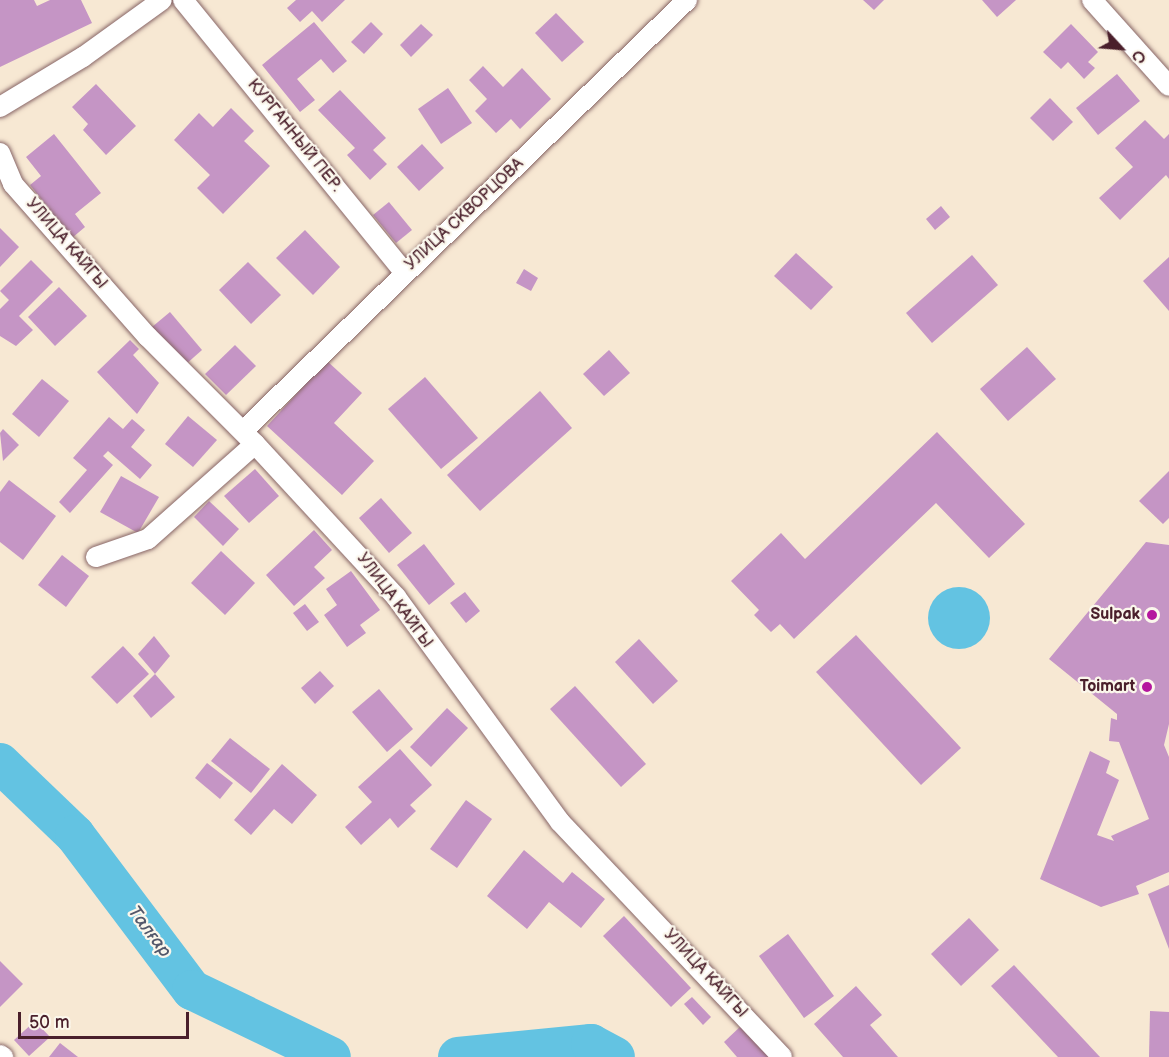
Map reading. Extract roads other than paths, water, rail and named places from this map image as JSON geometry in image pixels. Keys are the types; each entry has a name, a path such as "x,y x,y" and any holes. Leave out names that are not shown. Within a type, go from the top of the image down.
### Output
{"street":[{"path":"0,107 83,57 162,0"},
{"name":"КУРГАННЫЙ ПЕР.","path":"183,0 404,272"},
{"name":"УЛИЦА СКВОРЦОВА","path":"96,557 148,539 249,437 404,272 687,0"},
{"path":"1092,0 1169,86"},
{"name":"УЛИЦА КАЙГЫ","path":"0,153 6,190 249,437 396,597 560,822 782,1057"}],"water":[{"path":"953,587 965,587 981,596 988,606 990,618 988,630 981,640 965,649 953,649 942,644 933,635 928,624 928,612 933,601 942,592"}],"waterway":[{"name":"Талғар","path":"0,763 75,835 192,990 331,1057"},
{"name":"Талғар","path":"458,1057 591,1044 615,1057"}],"place":[{"name":"Sulpak","path":"1152,615"},
{"name":"Toimart","path":"1147,687"}]}
